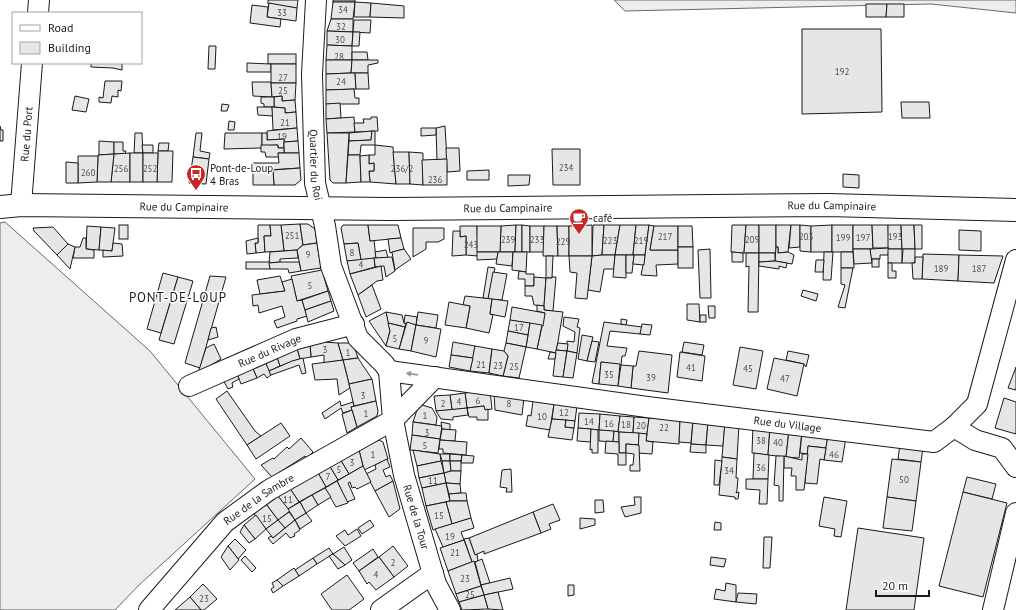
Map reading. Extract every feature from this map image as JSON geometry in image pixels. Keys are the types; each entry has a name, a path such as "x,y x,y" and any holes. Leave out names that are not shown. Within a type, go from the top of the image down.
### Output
{"main road":[{"name":"Rue du Campinaire","path":"10,206 572,209 828,206 1016,210"}],"street":[{"path":"38,12 39,0"},
{"name":"Quartier du Roi","path":"316,0 312,74 315,183 319,208 325,226 331,266 358,338 384,364 388,371"},
{"name":"Rue du Port","path":"10,206 32,64"},
{"name":"Rue du Village","path":"388,371 646,407 934,442 954,427 977,404 1016,260"},
{"name":"Rue du Rivage","path":"188,386 296,339 354,324"},
{"name":"Rue de la Tour","path":"388,371 393,420 404,475 436,584 450,610"},
{"name":"Rue de la Sambre","path":"149,610 226,522 269,490 393,420 435,378"},
{"path":"954,427 975,440 1002,448 1016,467"},
{"path":"993,610 1016,513"},
{"path":"381,610 433,573"}],"shaded area":[{"path":"614,0 1016,0 1016,13 931,4 625,11"},
{"path":"5,222 150,351 255,479 139,585 115,610 0,610 0,223"}],"building":[{"path":"268,0 298,0 297,8 268,4"},
{"path":"333,0 355,0 355,2 333,2"},
{"path":"333,2 355,2 353,19 331,19"},
{"path":"355,2 371,3 370,17 354,17"},
{"path":"269,3 297,8 296,21 267,17"},
{"path":"371,3 404,6 404,18 370,17"},
{"path":"866,4 887,4 886,17 866,17"},
{"path":"887,4 904,4 904,17 886,17"},
{"path":"252,5 268,7 267,17 281,19 280,27 250,23"},
{"path":"331,19 353,19 353,32 327,31"},
{"path":"354,20 371,20 370,33 353,32"},
{"path":"802,29 881,29 882,112 802,114"},
{"path":"327,31 353,32 352,46 327,45"},
{"path":"353,32 360,32 359,46 352,46"},
{"path":"327,45 352,46 352,60 326,60"},
{"path":"209,46 216,46 215,69 208,69"},
{"path":"352,52 367,52 368,60 352,60"},
{"path":"268,54 296,54 296,64 268,64"},
{"path":"326,60 352,60 351,73 326,74"},
{"path":"352,60 378,60 378,63 368,65 368,73 351,73"},
{"path":"247,63 271,64 271,72 247,72"},
{"path":"91,64 122,64 122,70 113,68 91,67"},
{"path":"271,64 296,64 296,83 271,83"},
{"path":"355,73 356,89 326,90 326,74"},
{"path":"355,73 368,73 369,89 356,89"},
{"path":"105,81 122,81 121,91 118,90 118,97 112,96 111,103 99,102 99,97 103,98"},
{"path":"252,82 271,82 272,97 253,96"},
{"path":"271,83 296,83 295,100 282,101 282,96 272,97"},
{"path":"354,89 355,98 359,98 359,104 326,104 326,90"},
{"path":"75,96 89,99 86,112 72,110"},
{"path":"282,96 282,101 295,100 296,112 285,113 285,108 274,107 274,97"},
{"path":"261,97 274,97 274,107 264,107 264,104 261,103"},
{"path":"901,102 929,102 930,118 902,118"},
{"path":"340,103 341,118 326,119 326,104"},
{"path":"222,104 229,105 227,111 221,111"},
{"path":"257,107 272,107 273,116 258,115"},
{"path":"272,107 285,108 285,113 296,112 297,128 273,130"},
{"path":"354,117 355,132 327,133 326,119"},
{"path":"371,117 377,117 378,131 355,132 354,123 364,123 363,119 371,119"},
{"path":"229,121 235,122 234,130 228,130"},
{"path":"0,126 1,130 3,130 3,141 0,141"},
{"path":"445,126 447,159 437,160 436,128"},
{"path":"297,128 298,141 284,142 284,139 267,140 267,131"},
{"path":"421,128 436,128 436,135 421,136"},
{"path":"372,131 371,140 349,141 349,133"},
{"path":"372,131 375,131 375,145 361,145 360,155 348,155 349,141 371,140"},
{"path":"135,133 142,133 143,153 134,153"},
{"path":"196,133 202,133 200,151 210,153 209,159 193,157"},
{"path":"225,133 262,133 262,146 261,148 224,149"},
{"path":"262,133 267,133 267,140 284,139 284,148 278,148 278,145 262,146"},
{"path":"327,133 349,133 346,183 333,183 330,180"},
{"path":"99,141 114,142 114,154 99,155"},
{"path":"298,141 299,153 284,153 284,142"},
{"path":"114,142 123,142 123,151 126,151 125,154 114,154"},
{"path":"159,143 169,143 168,151 158,151"},
{"path":"142,145 153,145 153,153 143,153"},
{"path":"261,145 278,145 278,148 284,148 284,153 278,153 279,157 266,157 265,152 261,152"},
{"path":"375,145 393,147 396,184 370,182 369,171 374,171 374,163 369,164 369,155 375,155"},
{"path":"446,148 459,148 460,171 447,172"},
{"path":"552,149 580,149 580,185 553,185"},
{"path":"158,151 173,151 172,182 157,182"},
{"path":"393,152 409,152 410,184 396,184"},
{"path":"409,152 423,153 423,185 410,184"},
{"path":"130,153 130,182 111,182 114,154"},
{"path":"130,153 143,153 143,182 130,182"},
{"path":"143,153 158,153 157,182 143,182"},
{"path":"278,153 299,153 300,168 253,171 253,163 279,163"},
{"path":"114,154 111,182 97,182 98,155"},
{"path":"348,155 360,155 361,182 346,183"},
{"path":"369,155 369,164 374,163 374,171 369,171 370,182 361,182 360,156"},
{"path":"78,156 98,156 97,182 78,183"},
{"path":"193,157 209,159 206,184 189,183"},
{"path":"447,159 447,185 423,185 422,160"},
{"path":"66,162 78,163 78,183 66,183"},
{"path":"300,168 301,180 295,185 274,185 273,170"},
{"path":"273,170 274,185 253,185 253,171"},
{"path":"489,170 489,180 467,180 467,171"},
{"path":"843,174 859,175 859,188 843,187"},
{"path":"508,175 530,175 529,185 508,186"},
{"path":"300,224 303,245 297,250 284,251 281,225"},
{"path":"300,224 308,224 315,229 317,243 303,245"},
{"path":"119,225 128,225 128,239 119,239"},
{"path":"258,225 270,225 271,236 264,236 265,252 256,253 255,243 258,243"},
{"path":"270,225 281,225 284,251 265,252 264,236 271,236"},
{"path":"343,225 368,225 370,241 374,240 376,258 361,260 358,243 344,244 341,228"},
{"path":"368,225 398,225 401,238 370,241"},
{"path":"516,225 515,252 500,252 501,226"},
{"path":"516,225 522,225 522,252 515,252"},
{"path":"522,225 530,226 530,252 522,252"},
{"path":"592,225 592,256 569,256 569,226"},
{"path":"593,225 604,225 602,255 592,256"},
{"path":"604,225 620,225 615,255 602,255"},
{"path":"620,225 636,225 633,255 615,255"},
{"path":"636,225 649,225 645,255 633,255"},
{"path":"649,225 654,226 650,250 678,250 678,264 656,265 657,276 641,275"},
{"path":"732,225 746,225 744,253 731,252"},
{"path":"746,225 759,225 759,253 744,253"},
{"path":"759,225 776,225 776,253 759,253"},
{"path":"776,225 791,225 788,252 778,253 778,247 776,247"},
{"path":"791,225 800,225 800,247 789,248"},
{"path":"800,225 811,226 811,252 800,251"},
{"path":"832,225 832,252 811,252 811,226"},
{"path":"832,225 853,225 853,252 832,252"},
{"path":"853,225 872,225 873,249 853,249"},
{"path":"872,225 888,225 889,248 873,248"},
{"path":"888,225 901,225 902,249 888,249"},
{"path":"901,225 914,225 915,249 902,249"},
{"path":"914,225 922,225 922,249 915,249"},
{"path":"87,226 101,227 99,250 86,249"},
{"path":"460,226 477,226 478,256 466,255 466,236 460,237"},
{"path":"477,226 501,226 500,252 477,252"},
{"path":"530,226 544,226 544,252 530,252"},
{"path":"544,226 557,226 558,256 543,256"},
{"path":"557,226 569,226 569,256 558,256"},
{"path":"654,226 678,226 678,250 650,250"},
{"path":"678,226 692,226 693,247 678,247"},
{"path":"53,227 68,244 57,255 34,231 33,228"},
{"path":"101,227 115,228 112,251 99,250"},
{"path":"413,228 444,228 444,239 438,242 426,242 426,249 413,257"},
{"path":"959,230 981,231 981,251 959,250"},
{"path":"453,231 460,231 460,237 466,236 466,255 452,256"},
{"path":"83,238 86,238 86,249 94,250 94,258 73,258 75,247 80,247"},
{"path":"258,238 258,243 255,243 256,253 247,254 246,241"},
{"path":"401,238 404,249 390,253 388,239"},
{"path":"113,243 122,244 123,256 103,257 103,250 112,251"},
{"path":"317,243 321,268 301,271 297,250 303,245"},
{"path":"358,243 361,260 347,261 344,244"},
{"path":"68,244 75,247 70,269 57,255"},
{"path":"678,247 693,247 693,268 678,268"},
{"path":"776,247 778,247 778,253 788,252 794,255 792,264 775,261"},
{"path":"889,248 888,255 880,255 880,259 871,259 870,249"},
{"path":"404,249 411,259 395,270 392,252"},
{"path":"710,249 711,298 700,298 698,250"},
{"path":"853,249 870,249 872,263 854,264"},
{"path":"888,249 902,249 902,263 888,263"},
{"path":"903,249 915,249 915,263 902,263"},
{"path":"297,250 298,258 280,259 280,262 269,263 270,252"},
{"path":"386,250 388,258 376,258 375,252"},
{"path":"477,252 498,252 497,259 477,260"},
{"path":"498,252 513,252 512,266 496,264"},
{"path":"513,252 527,252 526,272 512,270"},
{"path":"732,252 743,253 743,262 732,262"},
{"path":"824,252 833,252 831,280 823,280"},
{"path":"841,252 853,252 854,268 841,268"},
{"path":"746,253 759,253 758,312 748,312 749,266 746,267"},
{"path":"759,253 775,253 775,261 759,262"},
{"path":"923,254 959,255 958,281 922,279"},
{"path":"615,255 614,269 604,269 600,292 588,290 592,256"},
{"path":"615,255 626,255 626,278 613,277"},
{"path":"626,255 634,255 632,273 626,273"},
{"path":"634,255 645,255 644,265 633,264"},
{"path":"959,255 1003,256 994,283 958,281"},
{"path":"546,256 553,256 552,278 546,278"},
{"path":"569,256 592,256 587,299 575,298 577,273 570,272"},
{"path":"392,257 395,271 386,277 384,266 375,267 374,258"},
{"path":"915,257 923,257 922,279 913,279 912,263 915,263"},
{"path":"374,258 375,267 350,274 347,261"},
{"path":"872,259 879,259 879,267 872,267"},
{"path":"816,260 824,260 823,272 815,272"},
{"path":"775,261 787,263 786,268 779,266 779,269 759,266 759,262"},
{"path":"246,262 270,262 270,269 246,269"},
{"path":"299,262 301,271 289,273 288,269 270,269 269,263"},
{"path":"888,263 892,263 892,271 896,271 896,278 888,278"},
{"path":"381,266 383,280 377,281 358,295 350,274"},
{"path":"488,267 495,268 488,299 483,298"},
{"path":"841,268 853,268 845,308 838,307 845,285 841,284"},
{"path":"322,270 328,291 297,301 291,276"},
{"path":"519,271 526,272 526,274 534,274 534,286 525,286 525,279 518,279"},
{"path":"493,272 507,274 502,300 488,299"},
{"path":"163,273 178,277 161,333 147,329"},
{"path":"210,276 226,277 200,368 185,363"},
{"path":"280,276 285,291 260,294 257,280"},
{"path":"178,277 193,281 174,344 159,340"},
{"path":"534,277 546,278 544,306 534,305 532,296 525,296 525,286 534,286"},
{"path":"556,277 553,311 544,310 546,278"},
{"path":"292,279 297,301 302,300 307,316 277,328 274,321 285,317 282,306 259,313 258,305 253,306 252,295 285,291 282,282"},
{"path":"372,285 381,309 366,317 358,295"},
{"path":"803,290 818,294 816,301 801,296"},
{"path":"328,291 331,301 305,310 302,300"},
{"path":"465,296 492,299 490,314 493,315 489,333 466,328 470,306 463,305"},
{"path":"492,299 508,301 505,317 490,314"},
{"path":"331,301 334,311 308,322 305,310"},
{"path":"449,302 470,306 466,328 445,325"},
{"path":"687,304 699,304 700,322 687,320"},
{"path":"537,305 544,306 544,310 563,312 556,353 537,349 545,313 537,311"},
{"path":"708,306 715,306 715,318 709,318"},
{"path":"512,307 545,313 543,326 510,320"},
{"path":"386,312 402,315 404,323 406,324 405,327 388,323"},
{"path":"386,312 390,331 386,346 369,321"},
{"path":"418,312 438,315 436,328 416,325"},
{"path":"405,315 417,317 416,325 404,323"},
{"path":"700,315 706,315 706,322 700,322"},
{"path":"564,317 579,319 577,327 580,328 577,353 567,351 567,341 574,342 575,332 563,326"},
{"path":"621,319 627,320 626,325 621,324"},
{"path":"510,320 530,323 528,335 508,331"},
{"path":"407,322 416,325 411,351 399,349"},
{"path":"604,322 642,327 640,334 610,331 607,346 627,348 625,356 622,356 621,365 601,362 599,384 592,383"},
{"path":"388,323 405,327 399,349 386,346 390,331"},
{"path":"530,323 542,325 537,349 526,347"},
{"path":"642,324 652,325 650,335 640,334"},
{"path":"416,325 441,329 436,357 411,351"},
{"path":"216,327 218,337 208,340 211,328"},
{"path":"508,331 528,335 526,347 506,343"},
{"path":"582,335 593,337 587,361 578,359"},
{"path":"592,341 599,342 595,362 587,361"},
{"path":"323,342 338,343 343,360 324,363 324,355 311,357 310,344"},
{"path":"453,342 475,346 473,358 451,355"},
{"path":"684,342 704,345 702,355 682,352"},
{"path":"338,343 351,343 354,346 358,358 343,360"},
{"path":"506,343 526,347 519,378 503,376 508,356 504,351"},
{"path":"558,343 568,344 567,351 556,350"},
{"path":"214,344 221,359 198,373 206,348"},
{"path":"310,344 311,357 300,359 296,345"},
{"path":"296,345 300,359 280,366 275,352"},
{"path":"475,346 492,349 489,373 470,371"},
{"path":"740,347 763,351 756,389 733,385"},
{"path":"492,349 504,351 508,356 503,376 489,373"},
{"path":"556,350 567,351 563,377 553,376"},
{"path":"567,351 577,353 573,378 563,377"},
{"path":"639,351 672,355 668,393 631,388 633,366 636,366"},
{"path":"788,351 809,355 806,367 804,364 786,360"},
{"path":"275,352 280,366 269,371 263,357"},
{"path":"550,352 556,353 555,359 548,359"},
{"path":"680,352 705,356 702,381 677,377"},
{"path":"451,355 473,358 470,371 449,367"},
{"path":"263,357 271,375 267,378 264,374 257,378 250,362"},
{"path":"303,358 306,373 302,374 299,365 271,375 269,371 292,361"},
{"path":"358,358 372,379 349,384 343,360"},
{"path":"774,358 804,364 797,396 767,389"},
{"path":"343,360 350,388 339,395 337,379 315,380 312,364"},
{"path":"250,362 257,378 241,384 236,371"},
{"path":"601,362 620,364 618,386 599,384"},
{"path":"621,365 633,366 631,388 618,386"},
{"path":"1016,367 1016,390 1008,388"},
{"path":"236,371 239,379 232,383 233,387 228,389 222,378"},
{"path":"372,379 376,401 354,406 349,384"},
{"path":"490,390 492,409 485,410 484,406 467,408 465,393"},
{"path":"227,391 255,431 261,436 247,445 216,399"},
{"path":"465,393 467,408 452,410 450,395"},
{"path":"494,393 524,397 522,415 495,410"},
{"path":"450,395 452,410 436,411 434,396"},
{"path":"1004,398 1016,402 1016,434 995,428"},
{"path":"340,401 341,406 353,402 354,406 351,407 352,410 343,413 341,408 325,419 322,413"},
{"path":"376,401 378,411 377,416 357,427 351,407"},
{"path":"533,401 554,404 550,430 526,426 528,415 531,416"},
{"path":"419,404 432,408 437,417 436,425 413,422"},
{"path":"554,404 577,406 575,421 552,419"},
{"path":"484,406 485,410 488,409 488,420 477,420 477,417 469,417 467,408"},
{"path":"467,408 468,415 453,417 453,420 441,419 436,411"},
{"path":"352,410 357,427 347,433 342,414"},
{"path":"579,413 600,414 599,430 578,428"},
{"path":"600,414 620,416 618,432 599,430"},
{"path":"620,416 634,417 633,433 618,432"},
{"path":"634,417 649,418 647,434 633,433"},
{"path":"649,418 680,420 679,444 646,441"},
{"path":"552,419 566,420 565,427 574,428 572,440 548,437"},
{"path":"566,420 575,421 574,428 565,427"},
{"path":"680,420 693,421 691,443 679,442"},
{"path":"693,421 708,422 706,445 691,444"},
{"path":"413,422 442,426 440,439 412,435"},
{"path":"441,422 450,424 450,430 442,429"},
{"path":"708,422 725,424 723,446 706,445"},
{"path":"725,422 739,424 737,459 722,457"},
{"path":"281,423 290,436 256,459 247,445"},
{"path":"753,425 770,427 768,455 752,453"},
{"path":"770,427 789,430 786,457 768,455"},
{"path":"578,428 591,429 591,442 577,441"},
{"path":"442,429 456,430 455,441 440,440"},
{"path":"591,429 598,430 598,453 592,453 592,449 590,450"},
{"path":"599,430 614,431 613,442 599,441"},
{"path":"789,430 802,432 799,458 786,457"},
{"path":"614,431 619,432 619,442 613,442"},
{"path":"619,432 639,433 639,445 626,444 626,453 619,453"},
{"path":"802,432 828,435 826,448 808,446 808,454 800,453"},
{"path":"639,433 647,434 646,441 653,442 652,454 638,453"},
{"path":"412,435 440,439 438,453 410,450"},
{"path":"828,435 846,437 842,462 824,460"},
{"path":"301,438 313,452 307,458 305,456 272,477 261,465 273,458 274,459 287,447 289,449"},
{"path":"379,440 383,442 388,459 364,470 359,450"},
{"path":"440,440 467,442 466,455 443,453 443,449 439,449"},
{"path":"606,441 619,442 619,453 626,453 626,465 618,465 618,454 605,453"},
{"path":"626,444 639,445 640,471 630,471 630,465 633,465 634,454 626,453"},
{"path":"691,444 706,445 706,453 690,452"},
{"path":"900,444 923,447 921,462 898,459"},
{"path":"808,446 826,448 824,460 820,459 817,484 805,483"},
{"path":"359,450 363,466 349,474 340,459"},
{"path":"413,450 440,454 441,461 417,466"},
{"path":"754,453 769,455 768,479 753,479"},
{"path":"440,454 450,454 450,461 442,461"},
{"path":"450,454 462,455 461,461 450,461"},
{"path":"802,454 808,454 804,490 796,490 796,476 791,476 792,468 784,468 784,456 802,460"},
{"path":"462,455 474,456 473,463 461,463"},
{"path":"776,456 784,456 783,501 779,501 779,486 774,485"},
{"path":"722,457 737,459 736,478 738,478 736,493 739,492 738,499 735,499 735,497 719,495"},
{"path":"340,459 349,474 338,480 329,465"},
{"path":"387,459 390,467 383,470 386,477 390,475 393,481 375,491 366,474 376,469 375,465"},
{"path":"892,459 921,462 916,501 887,497"},
{"path":"715,460 722,461 719,485 714,485"},
{"path":"441,461 444,473 419,478 417,466"},
{"path":"442,461 450,461 451,471 444,473"},
{"path":"450,461 461,461 461,471 451,471"},
{"path":"329,465 338,480 326,487 317,471"},
{"path":"363,466 371,482 357,489 355,487 352,488 350,482 348,483 355,499 347,502 337,481"},
{"path":"511,469 512,492 506,492 507,488 500,487 502,470"},
{"path":"317,471 326,487 299,502 289,487"},
{"path":"461,471 460,484 446,483 444,473"},
{"path":"444,473 446,483 422,488 419,478"},
{"path":"967,477 996,484 992,499 963,492"},
{"path":"746,479 768,479 767,504 759,504 760,490 746,489"},
{"path":"337,481 348,503 336,507 325,488"},
{"path":"393,481 400,509 389,517 375,491"},
{"path":"446,483 450,501 426,506 422,488"},
{"path":"446,483 460,484 461,493 449,494"},
{"path":"289,487 299,502 288,509 277,495"},
{"path":"325,488 331,497 318,505 312,495"},
{"path":"963,492 1007,503 983,597 939,586"},
{"path":"466,493 467,501 450,501 449,494"},
{"path":"277,495 290,511 278,520 266,504"},
{"path":"312,495 318,505 306,513 300,502"},
{"path":"634,497 641,497 641,513 625,517 621,507 635,505"},
{"path":"824,497 847,501 841,537 834,536 835,529 819,526"},
{"path":"887,497 916,501 912,531 883,528"},
{"path":"595,500 603,500 604,512 595,513"},
{"path":"467,501 471,518 452,524 446,502"},
{"path":"300,502 306,513 295,520 288,509"},
{"path":"446,502 452,524 433,530 426,506"},
{"path":"266,504 278,520 266,529 254,514"},
{"path":"553,504 560,520 549,524 551,529 541,533 533,512"},
{"path":"289,512 295,520 285,528 278,520"},
{"path":"533,512 541,533 484,554 484,551 475,555 469,538"},
{"path":"306,513 312,521 300,529 295,520"},
{"path":"256,515 266,529 255,539 244,525"},
{"path":"471,518 474,528 461,532 464,540 443,547 435,529"},
{"path":"580,518 595,519 595,525 580,529"},
{"path":"278,520 285,528 273,538 266,529"},
{"path":"295,520 300,530 294,534 295,536 290,538 286,533 273,544 268,538 271,536 273,538"},
{"path":"370,520 374,526 362,534 358,528"},
{"path":"715,522 721,523 721,530 714,530"},
{"path":"244,525 255,539 249,543 240,532"},
{"path":"858,528 924,538 914,610 846,610"},
{"path":"357,529 361,536 345,546 336,536 345,530 348,535"},
{"path":"764,537 772,537 770,568 763,568"},
{"path":"469,538 475,555 477,554 478,561 475,562 472,562 464,539"},
{"path":"235,539 246,550 238,559 228,546"},
{"path":"464,540 472,562 448,571 440,548"},
{"path":"228,546 239,560 230,570 221,557"},
{"path":"393,546 408,566 394,577 379,557"},
{"path":"344,547 352,560 345,565 333,554"},
{"path":"329,548 333,554 317,564 313,558"},
{"path":"373,549 378,557 359,571 353,563"},
{"path":"333,554 345,565 338,569 329,556"},
{"path":"245,556 256,568 252,572 241,560"},
{"path":"379,557 394,577 376,590 369,582 367,584 359,571"},
{"path":"711,557 726,559 724,567 710,565"},
{"path":"313,558 317,564 299,576 295,570"},
{"path":"482,559 490,583 481,585 475,562"},
{"path":"474,561 481,586 456,594 448,571"},
{"path":"294,568 299,576 283,586 277,580"},
{"path":"347,575 364,599 349,610 332,610 321,594"},
{"path":"510,578 513,589 484,595 481,585"},
{"path":"277,580 283,586 273,593 271,589 274,587 272,583"},
{"path":"726,583 736,585 736,602 714,599 716,589 725,591"},
{"path":"203,584 217,599 204,610 201,610 190,597"},
{"path":"568,585 574,585 574,595 568,596"},
{"path":"481,586 484,595 459,602 456,594"},
{"path":"498,592 503,610 488,609 484,595"},
{"path":"738,593 757,594 756,604 736,602"},
{"path":"484,595 488,609 462,610 459,602"},
{"path":"190,597 201,610 175,610"}],"place":[{"name":"Pont-de-Loup 4 Bras","path":"196,191"},
{"name":"café","path":"579,235"}],"district":[{"name":"PONT-DE-LOUP","path":"178,297"}]}
